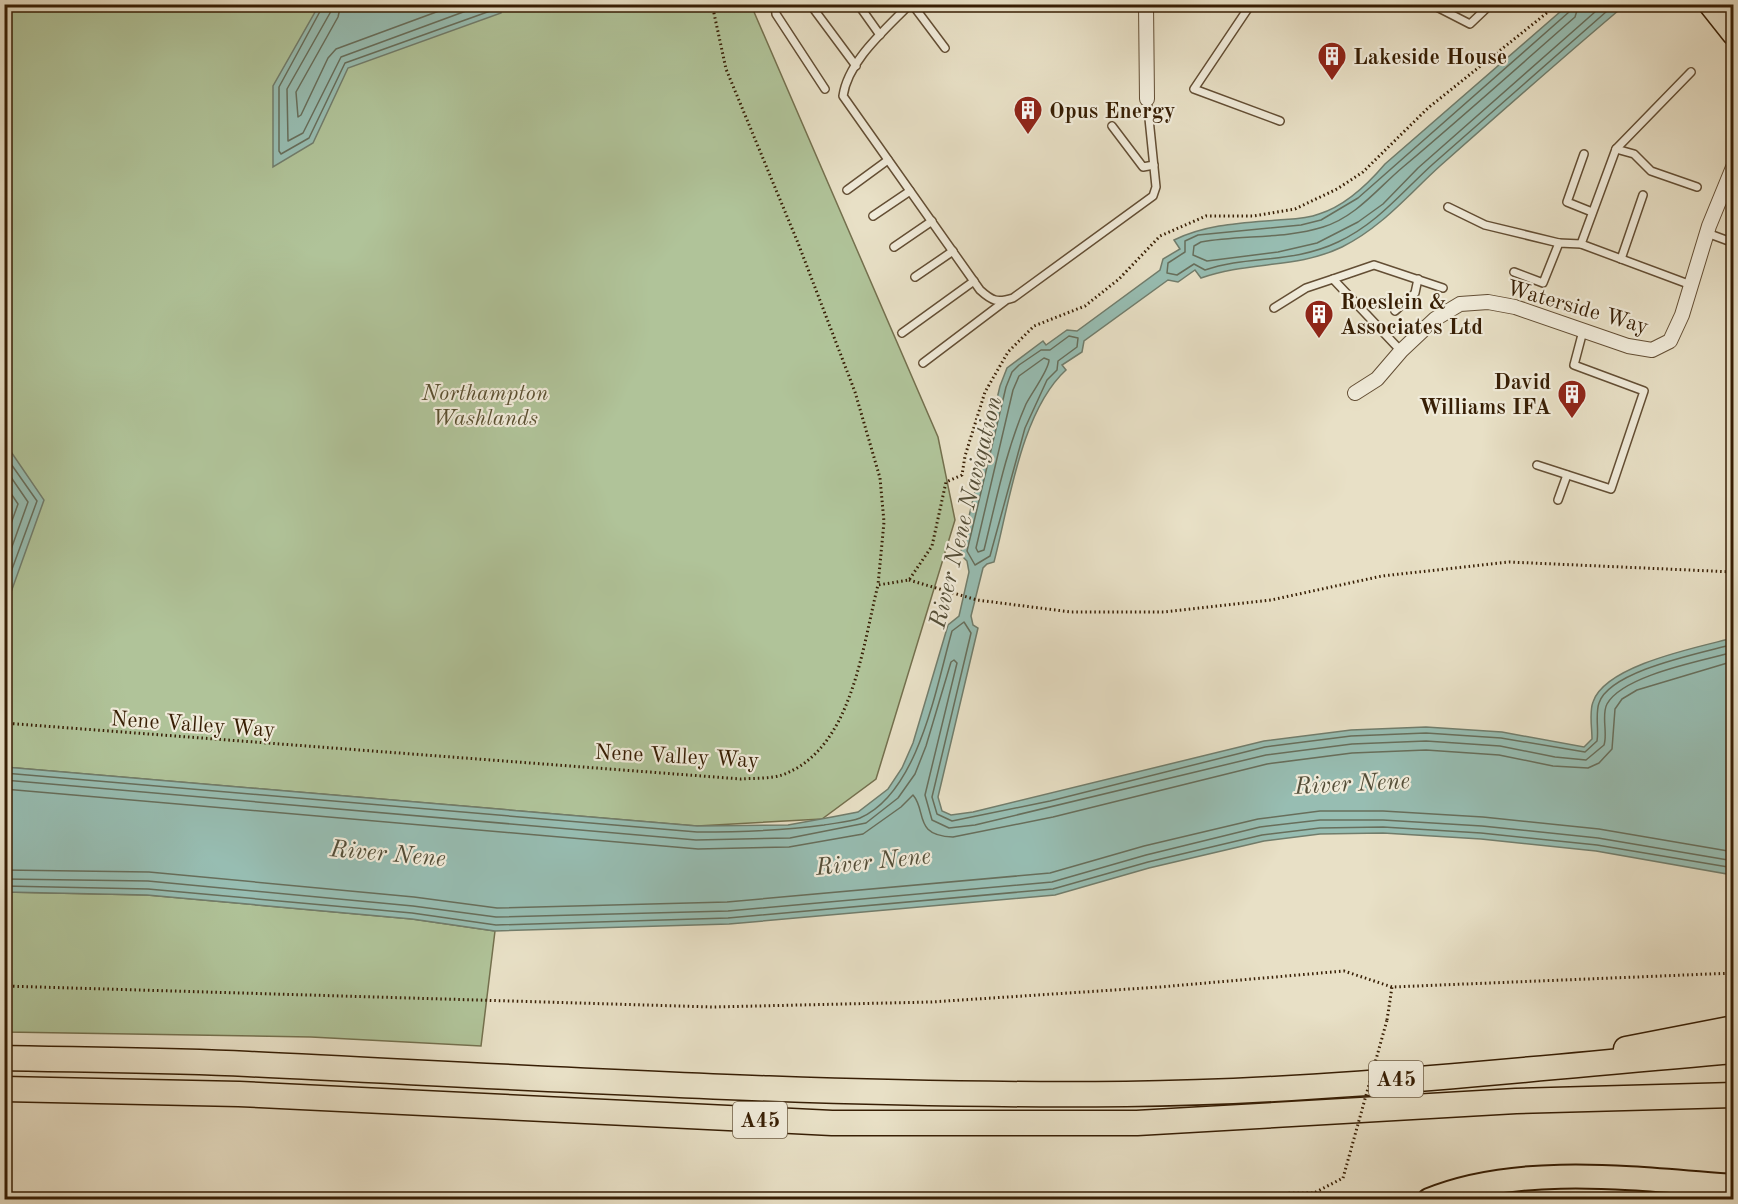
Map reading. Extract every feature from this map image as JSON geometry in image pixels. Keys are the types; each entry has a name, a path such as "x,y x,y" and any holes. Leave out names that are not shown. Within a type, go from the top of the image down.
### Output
{"highway":[{"path":"1711,4 1734,33"},
{"path":"1726,4 1734,7"},
{"path":"1557,1067 1658,1041 1734,1028"},
{"name":"A45","path":"4,1058 244,1064 576,1082 984,1095 1236,1091 1734,1052"},
{"name":"A45","path":"4,1089 239,1094 832,1123 1137,1123 1516,1101 1734,1081"},
{"path":"1516,1101 1734,1095"}],"main road":[{"path":"1429,1200 1458,1190 1534,1179 1637,1179 1734,1186"}],"street":[{"path":"1146,4 1147,99"},
{"name":"Waterside Way","path":"1355,393 1377,379 1401,351 1435,319 1460,304 1488,302 1515,307 1628,346 1652,350 1670,341 1707,233 1734,165"}],"lane":[{"path":"775,4 776,14 825,89"},
{"path":"810,4 856,66"},
{"path":"858,4 880,35"},
{"path":"1251,4 1194,89 1280,121"},
{"path":"1431,4 1470,24 1491,4"},
{"path":"945,48 909,5 880,35 846,79 843,96 974,281 990,300 1013,298 1153,196 1156,187 1147,99"},
{"path":"1581,244 1616,149 1691,72"},
{"path":"1112,126 1143,167 1154,165"},
{"path":"1616,149 1634,154 1651,171 1697,187"},
{"path":"1584,154 1567,202 1592,212"},
{"path":"847,190 888,160"},
{"path":"873,216 910,191"},
{"path":"1621,259 1642,195"},
{"path":"1448,207 1485,225 1559,243 1581,244 1691,285"},
{"path":"894,247 932,221"},
{"path":"1707,233 1734,243"},
{"path":"1514,272 1543,283 1559,243"},
{"path":"915,277 953,251"},
{"path":"1274,308 1306,288 1374,265 1443,288"},
{"path":"1333,279 1401,351"},
{"path":"1395,311 1415,292 1418,279"},
{"path":"902,333 974,281"},
{"path":"923,363 1006,300"},
{"path":"1537,465 1611,489 1644,391 1574,365 1583,331"},
{"path":"1558,500 1566,475"}],"path":[{"name":"Nene Valley Way","path":"4,723 741,779 781,776 806,762 826,745 839,722 852,687 878,585 884,522 880,478 855,392 798,243 726,69 712,4"},
{"path":"909,580 932,546 946,482 962,475 965,456 985,392 1008,352 1034,326 1085,306 1119,279 1160,236 1206,216 1253,216 1295,209 1337,189 1370,165 1428,108 1530,29 1558,4"},
{"path":"878,585 909,580 978,600 1071,612 1164,612 1271,600 1382,576 1509,562 1734,572"},
{"path":"4,986 712,1007 931,1002 1160,987 1297,973 1344,971 1392,987 1734,973"},
{"path":"1232,1200 1240,1194 1314,1192 1343,1178 1388,1020 1392,987"}],"green space":[{"name":"Northampton Washlands","path":"4,5 751,5 938,437 955,520 876,779 822,819 697,826 5,767"},
{"path":"4,892 147,895 412,919 495,931 481,1046 311,1037 5,1032"}],"water":[{"path":"319,5 501,5 501,13 348,68 313,143 273,167 273,86"},
{"name":"River Nene","path":"1568,5 1625,5 1370,230 1342,247 1307,259 1236,269 1201,278 1195,270 1178,282 1168,280 1084,341 1082,352 1062,365 1066,370 1038,409 1027,434 994,562 983,568 971,616 973,625 978,628 938,797 942,811 951,815 973,812 1264,741 1351,730 1426,727 1502,732 1584,747 1592,739 1593,702 1601,689 1615,678 1634,668 1677,652 1733,638 1734,762 1731,764 1734,766 1733,875 1596,851 1481,839 1383,833 1320,834 1264,841 1149,868 1055,895 729,924 495,931 412,919 147,895 5,892 5,767 697,826 788,825 858,812 888,789 902,768 913,743 948,625 959,616 969,572 967,561 960,554 1000,386 1007,368 1043,341 1046,345 1067,330 1077,331 1160,270 1163,259 1180,249 1174,240 1225,225 1309,217 1338,206 1364,186 1385,164"},
{"path":"4,443 44,500 5,609"}],"place":[{"name":"Lakeside House","path":"1332,82"},
{"name":"Opus Energy","path":"1028,136"},
{"name":"Roeslein & Associates Ltd","path":"1319,340"},
{"name":"David Williams IFA","path":"1572,420"}],"water label":[{"name":"River Nene Navigation","path":"965,512"}]}
